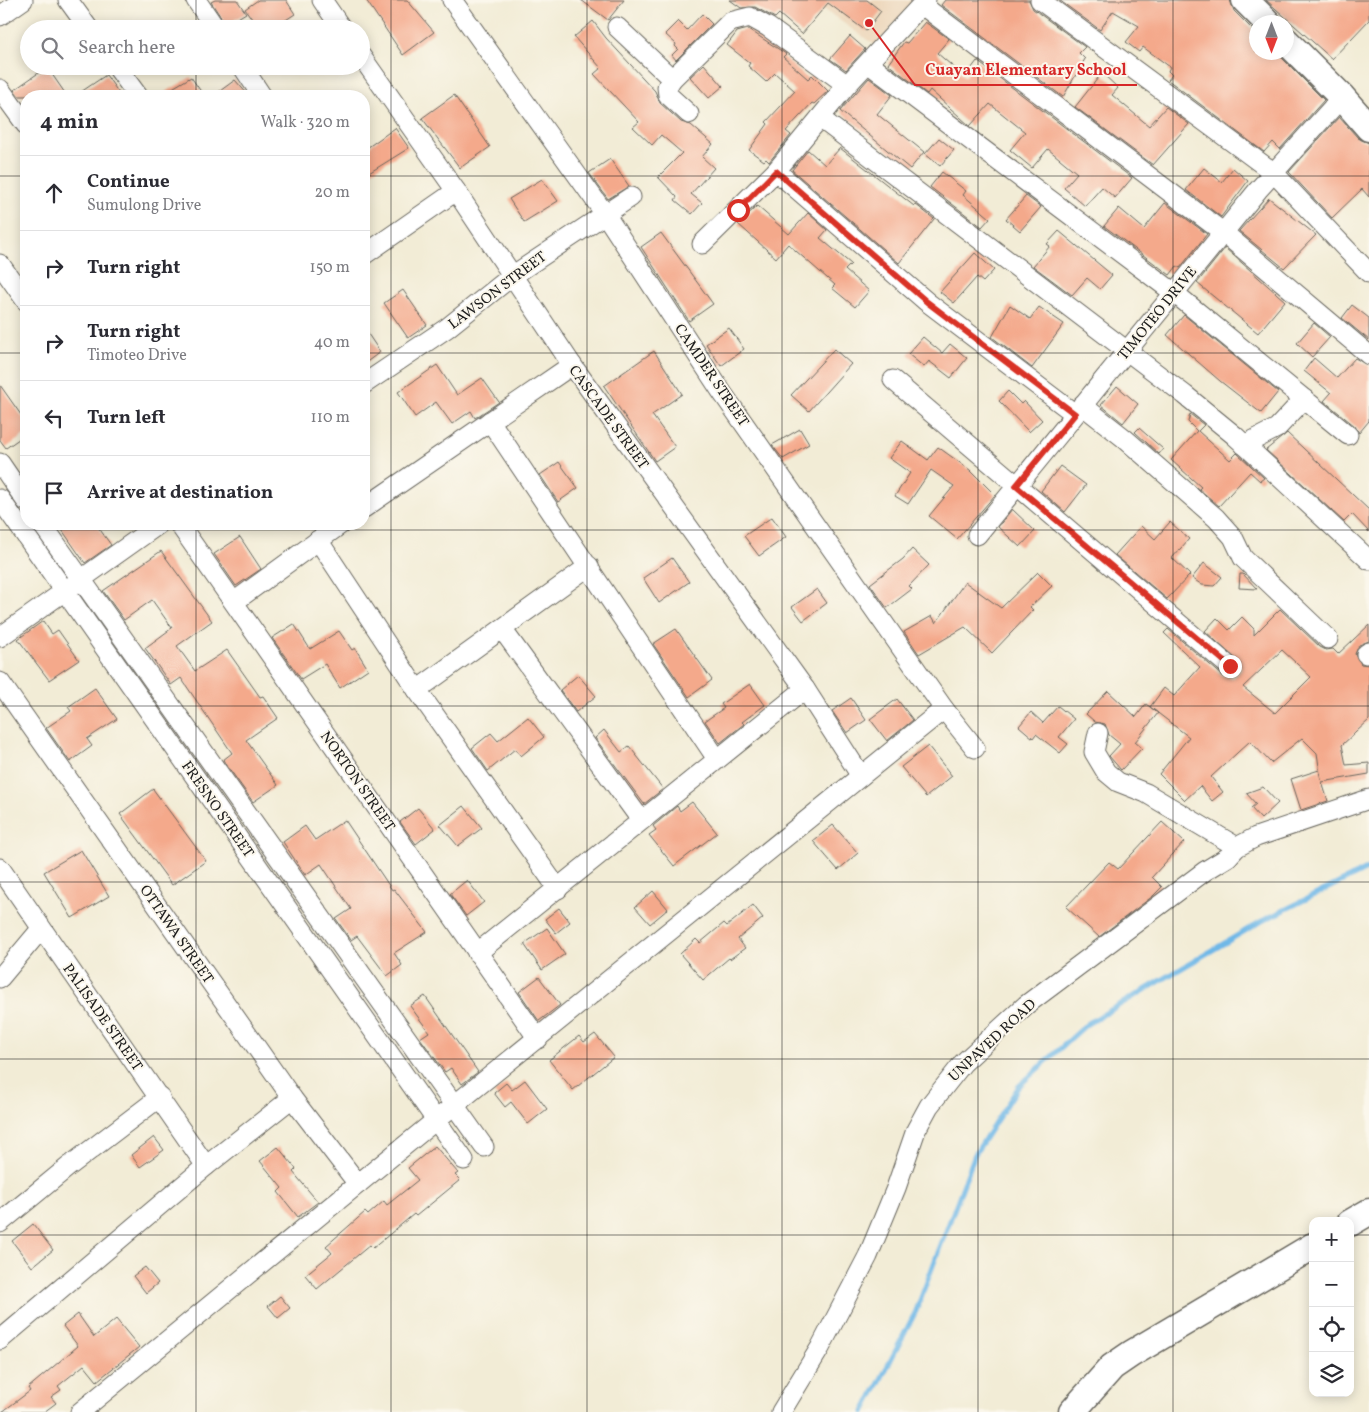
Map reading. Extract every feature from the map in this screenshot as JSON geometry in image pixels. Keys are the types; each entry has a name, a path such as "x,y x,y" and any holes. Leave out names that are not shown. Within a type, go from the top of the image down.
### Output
{"street":[{"path":"0,16 23,0"},
{"path":"68,0 82,20"},
{"path":"196,0 210,20"},
{"path":"322,0 336,20"},
{"name":"CAMDER STREET","path":"452,0 605,214 721,391 944,709 975,748"},
{"path":"1040,0 1273,172 1369,273"},
{"path":"1245,0 1260,15"},
{"path":"702,244 776,171 847,85 869,64 924,3 1224,233 1369,355"},
{"path":"689,114 668,95 667,87 672,79 730,22 750,17 768,27 847,85"},
{"path":"617,27 672,79"},
{"path":"1294,49 1342,97 1369,128"},
{"path":"869,64 1174,292 1348,435"},
{"name":"CASCADE STREET","path":"370,69 456,191 572,366 804,689 861,776"},
{"path":"123,75 134,90"},
{"path":"248,75 258,90"},
{"path":"0,89 20,117"},
{"name":"TIMOTEO DRIVE","path":"977,535 1273,172 1342,97"},
{"path":"820,118 1127,349 1244,445 1369,560"},
{"path":"776,171 927,302 1078,409 1124,438 1216,518 1233,537 1247,563 1328,639"},
{"path":"370,245 456,191"},
{"name":"LAWSON STREET","path":"370,380 447,328 512,276 632,197"},
{"path":"0,264 20,292"},
{"path":"370,504 572,366"},
{"path":"894,380 1016,486 1230,666"},
{"path":"1244,445 1277,428 1304,399"},
{"path":"490,421 717,759"},
{"path":"0,463 20,492"},
{"name":"FRESNO STREET","path":"0,499 20,522"},
{"name":"FRESNO STREET","path":"27,530 74,585 484,1147"},
{"name":"FRESNO STREET","path":"45,530 74,585 464,1160"},
{"path":"0,637 152,530"},
{"name":"NORTON STREET","path":"183,530 476,953 538,1038"},
{"path":"234,602 332,530"},
{"path":"318,540 417,690 558,889"},
{"path":"417,690 589,566"},
{"path":"502,629 641,820"},
{"name":"OTTAWA STREET","path":"0,682 292,1098 358,1184"},
{"path":"476,953 558,889 804,689"},
{"path":"80,1412 453,1106 944,709"},
{"path":"1098,733 1094,752 1106,772 1118,782 1146,793 1237,847"},
{"name":"UNPAVED ROAD","path":"782,1412 820,1348 868,1256 896,1188 916,1130 929,1106 964,1063 1026,1005 1066,978 1205,870 1228,857 1237,847 1256,837 1369,799"},
{"name":"PALISADE STREET","path":"0,868 206,1166"},
{"path":"0,978 41,929"},
{"path":"0,1223 68,1167 160,1097"},
{"path":"0,1340 206,1166 292,1098"},
{"path":"1354,1221 1369,1212"},
{"path":"1072,1412 1112,1368 1131,1354 1309,1248"}],"shaded area":[{"path":"811,0 915,0 876,46"}],"building":[{"path":"215,0 237,0 246,13 234,20 223,20 211,2"},
{"path":"258,0 286,0 295,14 286,20 253,20 245,9"},
{"path":"366,0 407,0 434,32 403,55"},
{"path":"581,0 624,0 608,20"},
{"path":"730,0 867,0 881,11 866,31 828,3 802,34 779,14 775,18 755,7 741,8"},
{"path":"945,0 1029,0 1033,9 1085,47 1079,53 1085,59 1063,97 941,5"},
{"path":"1059,0 1230,0 1234,11 1249,26 1249,60 1284,60 1324,100 1280,149 1273,142 1264,152 1168,80 1172,75 1168,71 1170,67 1143,47 1139,52 1126,42 1139,26 1113,11 1100,30"},
{"path":"1266,0 1369,0 1369,20 1332,59 1294,25 1294,15 1283,15"},
{"path":"702,14 712,24 676,60 672,55 678,49 675,46 676,44 665,34 678,21 687,30"},
{"path":"593,21 606,38 655,91 660,103 681,122 691,125 713,144 702,157 714,168 691,194 702,203 692,214 675,200 677,197 658,177 682,153 661,135 652,145 633,127 639,122 594,74 601,68 574,37"},
{"path":"925,22 949,39 937,53 965,77 977,61 1132,178 1115,198 1102,187 1085,206 1064,188 1077,173 1048,149 1032,168 1010,150 1025,132 990,104 970,126 930,90 927,94 888,64 904,42 907,43"},
{"path":"748,29 786,54 783,57 808,79 812,75 828,91 814,104 812,103 786,131 791,135 769,162 766,159 764,161 749,150 768,124 766,122 795,91 775,73 766,82 748,66 750,63 727,45 737,32"},
{"path":"850,36 865,49 846,70 830,59"},
{"path":"704,64 723,86 709,98 690,77"},
{"path":"1102,73 1118,88 1112,95 1149,126 1166,107 1189,124 1153,165 1075,107"},
{"path":"36,75 53,75 63,90 20,90 19,96 14,90"},
{"path":"106,75 117,90 84,90"},
{"path":"191,77 200,90 169,90"},
{"path":"869,78 892,95 877,114 924,152 910,169 840,111"},
{"path":"235,80 244,90 221,90"},
{"path":"454,95 490,147 460,168 422,118"},
{"path":"1339,117 1358,138 1369,143 1369,197 1362,189 1332,218 1289,172"},
{"path":"395,128 409,148 370,172 370,146"},
{"path":"939,138 954,150 940,166 925,154"},
{"path":"840,148 914,206 915,204 934,219 899,263 792,170 808,150 825,165"},
{"path":"610,159 629,186 608,199 589,173"},
{"path":"1204,168 1222,182 1233,168 1248,181 1221,217 1186,190"},
{"path":"942,172 966,191 963,195 990,218 982,227 930,187"},
{"path":"542,179 558,201 524,222 509,199"},
{"path":"1026,196 1041,207 1020,231 1006,219"},
{"path":"1269,198 1316,235 1284,268 1239,231"},
{"path":"1165,203 1207,234 1180,268 1177,266 1170,275 1104,226 1119,208 1144,229"},
{"path":"757,206 789,234 808,213 827,230 820,238 851,264 845,270 869,291 855,307 832,288 835,285 788,244 776,258 738,224"},
{"path":"1059,231 1112,275 1100,289 1087,278 1072,295 1033,266 1050,246 1047,244"},
{"path":"661,233 713,304 689,321 641,247"},
{"path":"1225,248 1285,301 1258,333 1197,283"},
{"path":"975,253 994,270 983,282 977,277 954,303 940,292"},
{"path":"403,290 427,325 408,338 384,303"},
{"path":"1010,305 1030,319 1039,307 1064,324 1032,368 992,337"},
{"path":"1352,305 1369,318 1369,340 1342,318"},
{"path":"1184,315 1278,392 1261,413 1220,381 1167,335"},
{"path":"1314,323 1330,337 1312,357 1297,343"},
{"path":"729,328 744,349 721,366 706,344"},
{"path":"370,337 380,352 370,360"},
{"path":"923,337 942,353 950,344 967,358 951,378 929,361 924,367 908,354"},
{"path":"834,349 851,364 809,411 791,395"},
{"path":"654,351 682,394 652,415 675,447 655,461 604,386"},
{"path":"1314,358 1337,378 1355,358 1369,366 1369,421 1359,433 1355,426 1324,401 1331,393 1304,371"},
{"path":"437,365 457,395 482,378 499,402 475,418 471,411 452,424 436,402 415,417 398,392"},
{"path":"0,385 20,413 20,438 6,448 0,440"},
{"path":"1117,386 1138,404 1123,423 1101,405"},
{"path":"1008,391 1021,404 1024,401 1042,420 1029,432 999,401"},
{"path":"1190,414 1204,425 1198,431 1230,460 1237,453 1264,478 1260,481 1250,472 1219,506 1199,489 1201,487 1171,460 1197,431 1188,422"},
{"path":"1139,428 1163,449 1159,454 1135,432"},
{"path":"800,429 809,444 783,459 772,445"},
{"path":"1287,433 1369,510 1369,532 1352,514 1344,522 1266,450"},
{"path":"902,441 928,460 938,447 970,470 995,495 957,539 929,516 954,486 931,470 908,504 895,496 910,473 889,458"},
{"path":"559,462 578,488 558,502 540,475"},
{"path":"1060,466 1086,485 1065,512 1041,491"},
{"path":"1012,509 1035,531 1020,547 998,527"},
{"path":"772,517 786,537 759,556 744,536"},
{"path":"1170,522 1189,539 1172,558 1190,575 1167,599 1115,555 1141,526 1155,539"},
{"path":"62,530 100,530 111,545 85,563"},
{"path":"240,537 261,569 236,586 214,554"},
{"path":"912,549 929,565 909,586 912,589 887,608 870,584 903,559"},
{"path":"161,551 212,621 177,646 195,671 227,650 260,697 263,696 278,718 246,740 278,785 253,802 223,760 232,753 181,678 171,685 145,648 172,628 152,600 124,620 103,591"},
{"path":"672,558 689,582 659,603 643,578"},
{"path":"1204,563 1222,577 1214,586 1202,585 1192,578"},
{"path":"1038,572 1052,586 1030,607 1033,610 992,653 965,627 919,654 904,632 932,616 936,623 965,582 1001,608"},
{"path":"1240,574 1243,574 1257,589 1239,588"},
{"path":"817,589 827,603 803,621 792,607"},
{"path":"1280,609 1320,647 1326,650 1333,649 1338,654 1369,625 1369,641 1359,645 1355,654 1361,664 1369,665 1369,720 1342,745 1346,765 1369,763 1369,774 1322,782 1328,801 1301,810 1291,779 1319,770 1321,780 1317,753 1302,738 1271,763 1250,741 1211,777 1223,792 1212,801 1200,786 1185,800 1159,774 1189,737 1150,707 1164,688 1174,696 1200,667 1164,633 1168,629 1223,676 1233,678 1241,670 1240,663 1205,631 1217,618 1229,630 1242,617 1254,629 1254,635","holes":["1282,650 1311,677 1275,713 1243,687"]},
{"path":"43,621 52,634 58,630 79,660 49,680 18,639"},
{"path":"294,624 310,649 339,631 352,650 355,648 368,669 340,688 325,664 301,679 272,638"},
{"path":"676,629 712,680 689,697 653,644"},
{"path":"578,675 596,696 576,712 560,690"},
{"path":"750,684 765,705 742,722 744,724 720,743 705,721 724,708 721,704"},
{"path":"95,688 117,719 87,739 92,746 70,762 46,728 71,711 68,707"},
{"path":"1108,691 1136,717 1146,704 1158,713 1135,742 1142,748 1121,770 1109,756 1120,744 1109,735 1105,724 1095,722 1086,714"},
{"path":"851,698 866,720 847,733 832,711"},
{"path":"897,699 913,720 887,741 870,719"},
{"path":"1058,706 1074,719 1059,737 1068,744 1060,753 1036,734 1033,738 1019,726 1031,712 1043,723"},
{"path":"528,717 544,737 521,756 515,749 488,771 472,748 491,733 498,741"},
{"path":"604,730 621,752 629,746 663,789 644,804 595,738"},
{"path":"928,746 952,776 926,797 901,767"},
{"path":"1263,787 1278,803 1261,819 1251,808 1256,804 1246,793"},
{"path":"153,789 206,861 172,885 120,814"},
{"path":"692,802 717,833 674,866 649,835 656,830 653,826 677,806 680,811"},
{"path":"464,806 482,828 458,846 440,825"},
{"path":"418,808 435,829 416,844 400,822"},
{"path":"345,820 392,890 394,889 427,932 394,953 402,965 387,976 357,936 351,940 336,919 351,909 321,864 305,875 283,842 305,826 315,840"},
{"path":"1162,822 1184,842 1152,877 1162,887 1099,937 1066,907 1109,862 1118,869"},
{"path":"833,825 858,853 838,870 813,841"},
{"path":"81,850 109,896 72,918 44,872"},
{"path":"467,880 484,902 466,916 450,894"},
{"path":"653,891 668,909 650,924 635,907"},
{"path":"753,905 763,918 738,939 745,948 729,958 703,980 680,954 696,939 700,943 724,923 727,926"},
{"path":"559,908 570,922 556,933 545,919"},
{"path":"547,928 565,954 542,970 524,944"},
{"path":"539,977 560,1005 539,1021 519,992"},
{"path":"425,996 478,1072 462,1084 451,1068 445,1072 420,1038 429,1032 410,1006"},
{"path":"595,1034 614,1057 573,1090 549,1060 579,1036 584,1042"},
{"path":"525,1080 547,1109 528,1124 511,1102 505,1107 494,1093 506,1083 512,1090"},
{"path":"154,1137 164,1150 140,1167 131,1155"},
{"path":"435,1146 458,1173 455,1175 460,1180 416,1216 414,1214 373,1248 370,1245 317,1289 305,1275 332,1253 326,1246 365,1212 368,1215 384,1201 387,1205 418,1180 408,1168"},
{"path":"278,1147 296,1169 293,1172 318,1202 298,1217 278,1192 282,1188 260,1161"},
{"path":"33,1224 53,1250 32,1267 12,1241"},
{"path":"145,1267 158,1283 146,1293 133,1276"},
{"path":"280,1296 290,1308 278,1318 268,1306"},
{"path":"78,1314 94,1337 116,1319 139,1347 97,1381 84,1365 58,1386 61,1390 51,1397 56,1403 44,1412 2,1412 30,1391 28,1388 78,1346 63,1326"}],"waterway":[{"path":"864,1412 916,1311 975,1154 1019,1086 1087,1024 1262,921 1369,868"}],"place":[{"name":"Cuayan Elementary School","path":"869,23"}],"route":[{"path":"738,210 776,171 927,302 1075,414 1016,486 1091,547 1230,666"}]}
